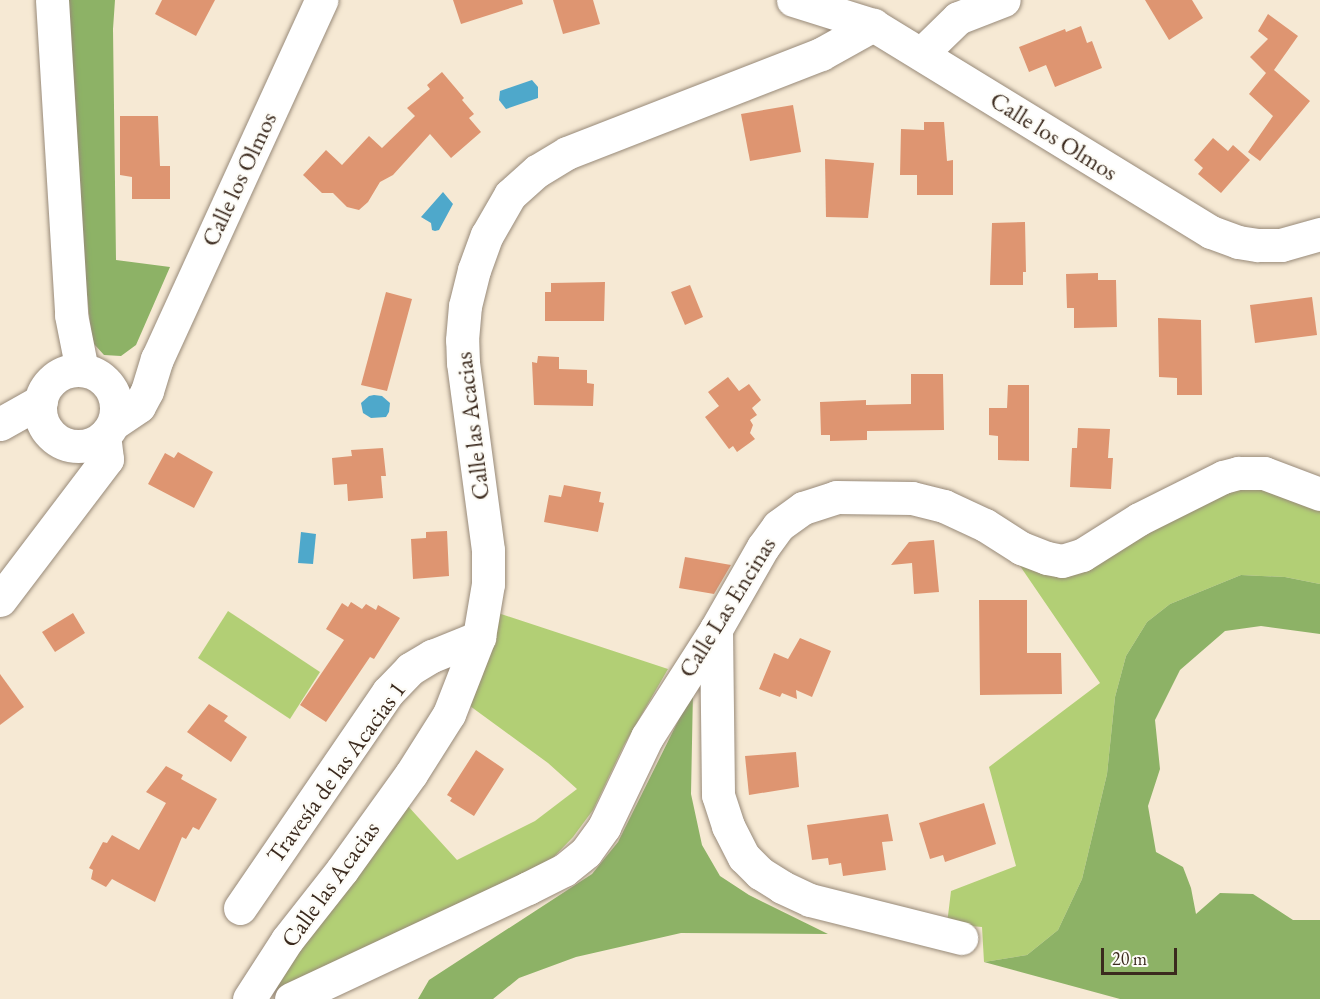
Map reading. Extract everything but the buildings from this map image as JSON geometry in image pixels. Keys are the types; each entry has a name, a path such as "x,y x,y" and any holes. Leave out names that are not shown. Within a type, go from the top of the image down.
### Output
{"street":[{"path":"50,414 71,315 52,0"},
{"name":"Calle los Olmos","path":"0,600 64,514 116,431 157,358 321,0"},
{"name":"Calle los Olmos","path":"793,0 873,25 1211,232 1238,242 1258,245 1281,245 1320,234"},
{"path":"922,53 958,18 1004,0"},
{"name":"Calle las Acacias","path":"249,999 287,940 342,870 418,764 449,714 479,637 488,584 488,550 463,363 462,340 465,306 474,270 487,235 510,195 537,171 567,153 821,54 873,25"},
{"path":"50,414 80,446 93,443 116,431 117,407 113,392 93,375 71,315"},
{"path":"64,514 75,468 50,414 58,376 93,375 120,379 129,376 157,358"},
{"path":"0,424 50,414"},
{"path":"0,430 50,414"},
{"name":"Calle Las Encinas","path":"291,999 528,888 564,870 586,852 604,827 647,736 716,629 778,526 803,508 836,497 912,498 944,506 985,525 1022,548 1062,561 1082,555 1140,519 1203,485 1230,475 1264,473 1320,494"},
{"path":"716,629 718,795 728,826 744,857 760,873 810,900 961,938"},
{"name":"Travesía de las Acacias 1","path":"240,908 388,692 418,665 479,637"}],"green space":[{"path":"67,0 115,0 113,29 116,260 170,267 136,345 121,356 104,355 94,344 91,332 77,200"},
{"path":"1240,488 1268,489 1320,510 1320,584 1285,577 1241,575 1170,604 1147,622 1126,656 1115,697 1107,774 1082,879 1058,930 1027,955 984,962 982,927 947,924 951,891 1016,866 989,767 1100,683 1018,563 1059,573 1078,574 1209,499"},
{"path":"1241,575 1285,577 1320,584 1320,634 1261,626 1225,631 1180,670 1155,720 1160,769 1148,806 1156,852 1183,867 1191,888 1196,914 1220,893 1253,894 1293,920 1320,920 1320,999 1120,999 984,962 1027,955 1058,930 1082,879 1107,774 1115,697 1126,656 1147,622 1170,604"},
{"path":"228,611 320,672 290,719 198,658"},
{"path":"498,613 668,669 624,745 593,810 573,837 546,865 279,990 271,991 268,984 407,805 457,860 535,821 577,789 548,763 470,706 482,677"},
{"path":"693,691 691,794 702,845 720,876 749,895 828,934 681,933 576,957 519,978 493,999 418,999 429,980 592,874 618,842"}],"water":[{"path":"532,80 538,87 538,98 506,109 499,100 500,91"},
{"path":"443,192 453,204 439,230 435,231 432,230 431,223 421,217"},
{"path":"374,395 382,396 390,403 386,417 371,418 363,413 361,403"},
{"path":"301,532 316,534 313,564 298,563"}]}
